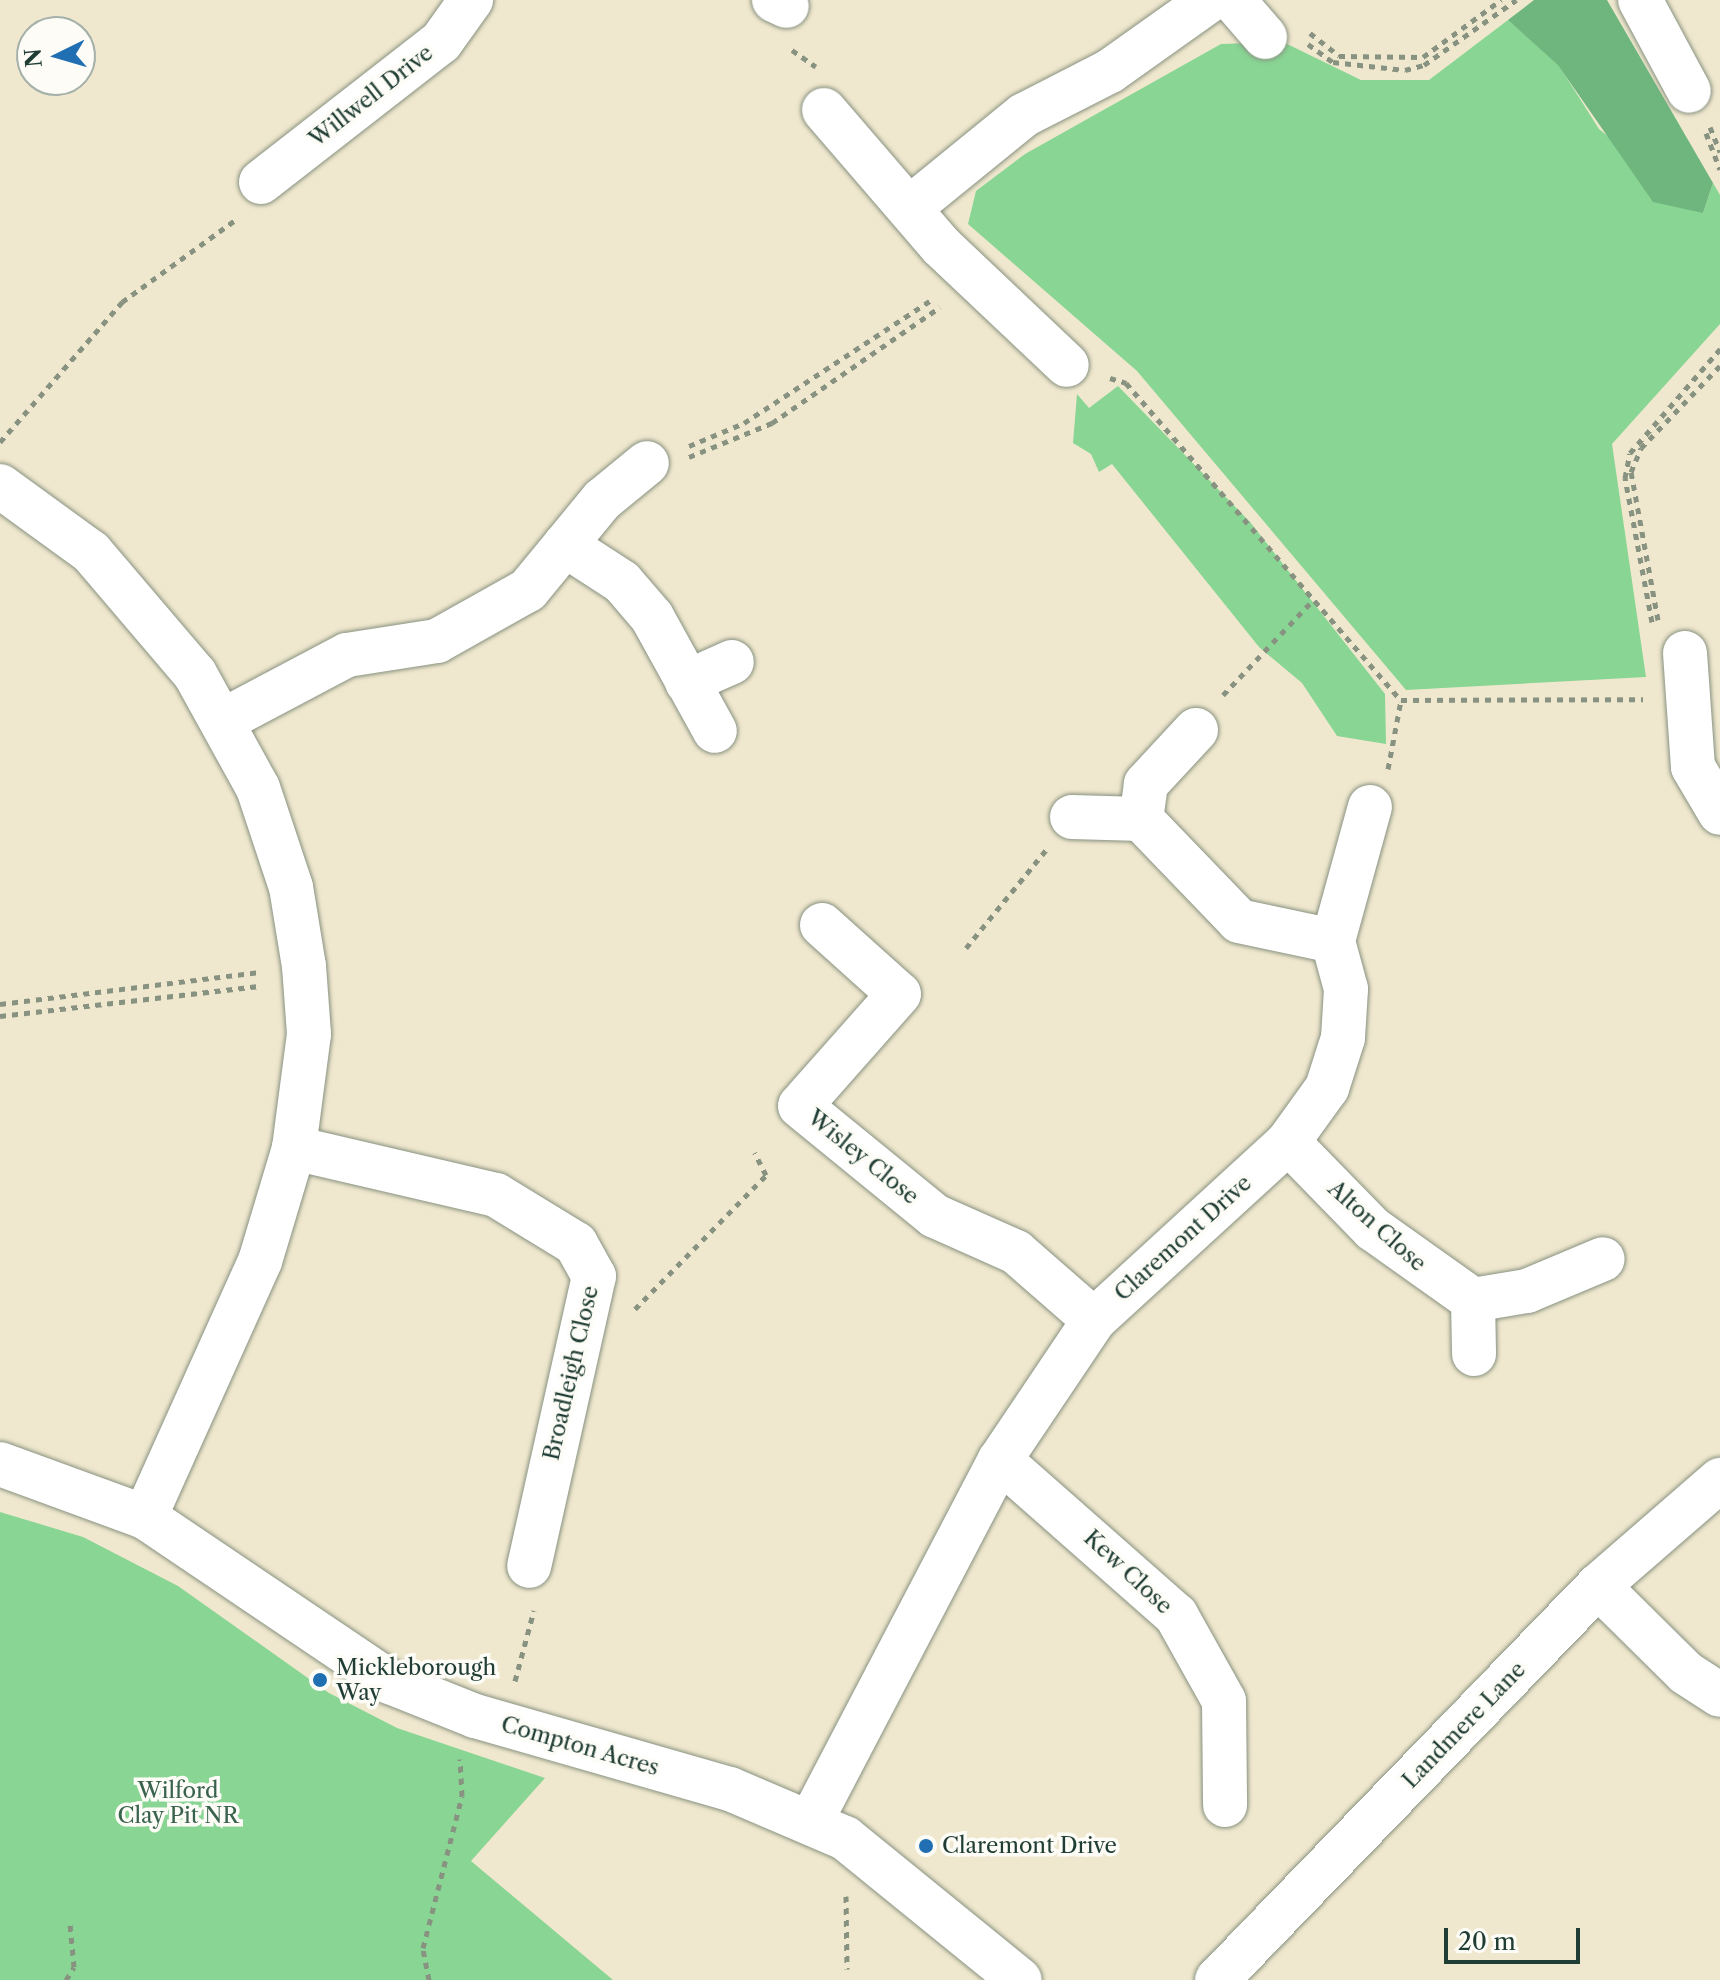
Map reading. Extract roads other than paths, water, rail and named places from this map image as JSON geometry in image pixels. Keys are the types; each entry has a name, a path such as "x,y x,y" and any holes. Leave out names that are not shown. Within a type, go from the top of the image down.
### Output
{"street":[{"name":"Willwell Drive","path":"261,182 441,42 471,0"},
{"path":"912,206 1024,115 1110,71 1210,0"},
{"path":"1640,0 1689,91"},
{"path":"835,122 973,277 1067,365"},
{"path":"224,720 347,655 437,641 528,590 602,500 663,462"},
{"path":"0,486 91,552 143,605 224,720 258,788 291,887 305,973 309,1034 294,1148 260,1261 145,1517"},
{"path":"565,545 622,582 652,617 715,731"},
{"path":"1685,653 1693,767 1720,813"},
{"path":"687,682 732,662"},
{"path":"1141,819 1146,784 1196,730"},
{"path":"1072,817 1141,819 1239,921 1333,941 1370,807"},
{"name":"Wisley Close","path":"822,925 899,994 800,1106 935,1216 1016,1252 1094,1320"},
{"name":"Claremont Drive","path":"811,1821 1000,1460 1094,1320 1288,1142 1327,1088 1343,1038 1346,989 1333,941"},
{"name":"Alton Close","path":"1288,1142 1373,1229 1473,1300"},
{"name":"Broadleigh Close","path":"294,1148 496,1195 576,1244 594,1276 529,1566"},
{"path":"1474,1354 1473,1300 1527,1291 1603,1259"},
{"name":"Kew Close","path":"1000,1460 1176,1615 1224,1701 1225,1805"},
{"name":"Compton Acres","path":"0,1464 145,1517 326,1644 390,1682 489,1720 730,1789 811,1821 870,1854 1020,1980"},
{"name":"Landmere Lane","path":"1217,1980 1598,1586 1720,1480"},
{"path":"1598,1586 1686,1673 1720,1695"}],"place":[{"name":"Mickleborough Way","path":"320,1680"},
{"name":"Claremont Drive","path":"926,1846"}],"park label":[{"name":"Wilford Clay Pit NR","path":"178,1802"}]}
